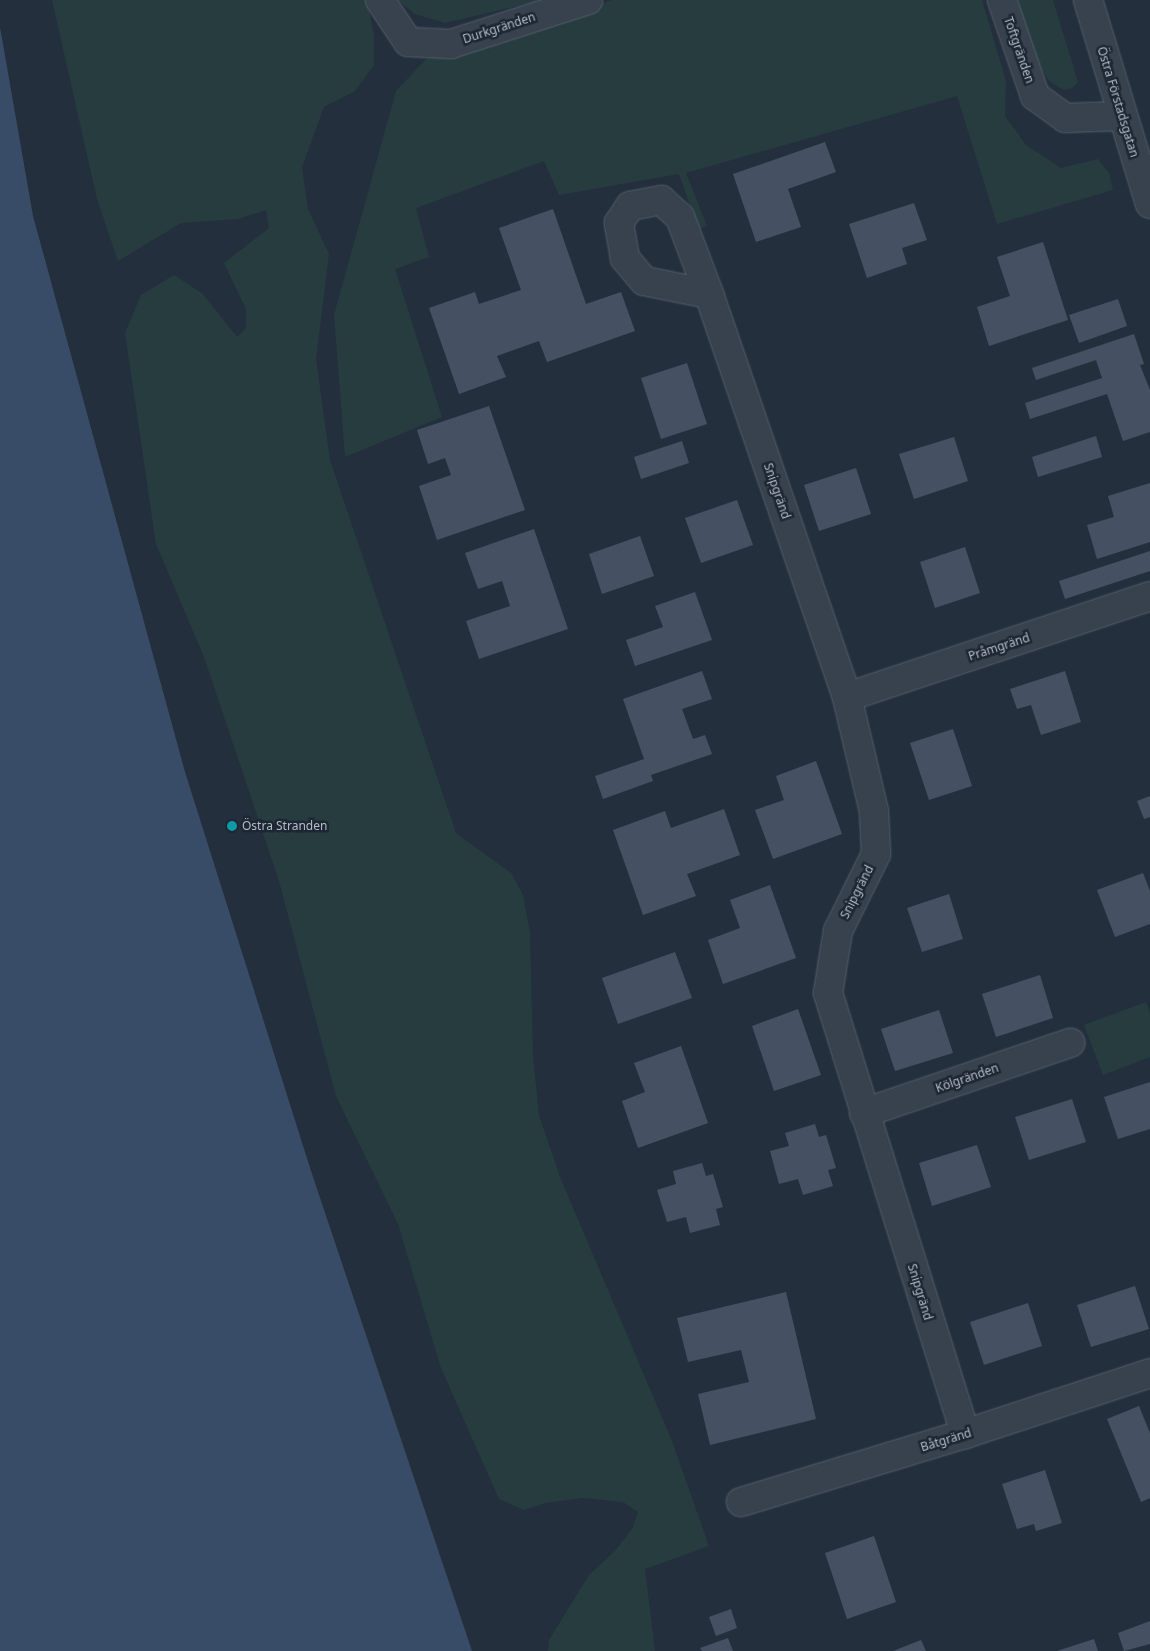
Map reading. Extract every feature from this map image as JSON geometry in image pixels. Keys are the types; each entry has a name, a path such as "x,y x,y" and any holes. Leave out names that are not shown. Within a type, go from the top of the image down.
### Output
{"street":[{"name":"Durkgränden","path":"380,0 408,42 451,44 588,0"},
{"name":"Toftgränden","path":"1002,0 1035,96 1064,118 1122,116"},
{"name":"Östra Förstadsgatan","path":"1088,0 1150,204"},
{"name":"Snipgränd","path":"708,294 847,697 874,811 876,854 838,931 828,993 965,1434"},
{"name":"Pråmgränd","path":"847,697 1150,596"},
{"name":"Kölgränden","path":"864,1113 1070,1043"},
{"name":"Båtgränd","path":"741,1502 965,1434 1150,1373"}],"green space":[{"path":"52,0 367,0 374,36 374,65 355,91 324,107 302,167 308,209 329,254 316,359 330,460 456,833 511,873 523,895 530,933 533,1056 539,1115 560,1177 672,1441 709,1546 645,1569 655,1651 548,1651 549,1640 589,1575 615,1551 632,1529 638,1512 623,1502 583,1498 545,1503 524,1510 499,1499 441,1368 398,1224 336,1096 279,881 204,657 156,544 125,333 141,295 174,275 203,294 237,337 246,328 246,309 224,263 269,228 266,210 238,219 181,223 118,261 97,199"},
{"path":"397,0 543,0 445,23 415,14"},
{"path":"613,0 982,0 1006,81 1005,116 1026,145 1061,168 1098,159 1109,173 1113,190 997,224 957,96 686,173 707,226 698,229 679,174 559,195 544,161 416,208 429,257 395,269 442,417 345,457 334,315 396,91 428,57"},
{"path":"1014,0 1053,0 1078,82 1072,88 1064,90 1049,81 1029,49"},
{"path":"1146,1002 1150,1013 1150,1057 1103,1075 1084,1025"}],"water":[{"path":"0,27 33,216 185,772 311,1171 472,1651 0,1651"}],"building":[{"path":"825,142 836,172 788,189 801,227 756,242 733,174"},
{"path":"914,203 927,240 902,248 907,264 867,278 849,224"},
{"path":"553,209 586,304 621,292 635,331 547,362 539,341 497,356 506,377 459,394 429,308 475,292 479,304 521,290 499,228"},
{"path":"1043,242 1068,320 989,346 977,307 1010,296 997,257"},
{"path":"1118,299 1127,326 1079,343 1069,315"},
{"path":"1134,334 1144,364 1140,365 1150,390 1150,432 1123,441 1107,394 1030,419 1025,403 1102,378 1096,360 1036,380 1032,368"},
{"path":"687,363 707,424 661,439 641,378"},
{"path":"489,406 525,510 437,540 419,486 451,475 445,458 428,464 417,430"},
{"path":"1096,436 1102,457 1038,477 1032,457"},
{"path":"954,437 968,481 914,499 899,454"},
{"path":"682,441 689,463 641,479 634,457"},
{"path":"856,468 871,514 819,531 804,485"},
{"path":"1150,483 1150,542 1097,559 1087,525 1114,517 1108,496"},
{"path":"737,500 753,545 701,563 685,518"},
{"path":"534,529 568,629 479,659 466,621 510,606 502,581 478,589 465,553"},
{"path":"640,536 654,576 602,594 589,554"},
{"path":"965,547 980,593 935,608 920,562"},
{"path":"1150,551 1150,571 1065,599 1059,581"},
{"path":"695,592 712,640 635,666 626,640 663,627 655,606"},
{"path":"702,671 712,699 682,709 693,739 705,735 712,754 651,775 653,781 603,799 595,776 644,759 623,699"},
{"path":"1065,671 1081,722 1041,735 1031,705 1017,709 1010,689"},
{"path":"953,729 972,786 929,800 910,743"},
{"path":"816,761 842,834 773,859 755,810 784,800 776,776"},
{"path":"1150,796 1150,817 1144,819 1137,801"},
{"path":"724,809 740,855 687,874 696,896 643,915 613,830 665,811 671,828"},
{"path":"1143,873 1150,891 1150,924 1115,937 1097,890"},
{"path":"770,885 796,958 723,984 708,940 740,928 730,900"},
{"path":"949,894 963,939 922,952 907,908"},
{"path":"675,952 692,998 618,1024 602,978"},
{"path":"1040,975 1053,1018 996,1037 982,994"},
{"path":"798,1009 821,1075 774,1091 752,1026"},
{"path":"939,1010 953,1053 895,1071 881,1029"},
{"path":"681,1046 708,1123 638,1148 622,1101 645,1092 634,1063"},
{"path":"1150,1082 1150,1129 1118,1139 1104,1097"},
{"path":"1072,1099 1086,1142 1029,1160 1015,1117"},
{"path":"815,1124 819,1137 826,1135 836,1168 828,1170 833,1186 803,1195 798,1179 779,1184 770,1151 789,1146 785,1133"},
{"path":"977,1145 991,1187 932,1206 919,1163"},
{"path":"702,1163 706,1176 713,1174 723,1207 716,1209 720,1225 690,1233 686,1217 667,1222 657,1190 676,1184 673,1171"},
{"path":"1135,1286 1149,1329 1091,1347 1077,1305"},
{"path":"786,1292 816,1419 710,1445 698,1394 749,1382 741,1350 688,1362 677,1318"},
{"path":"1028,1303 1042,1346 984,1365 970,1322"},
{"path":"1139,1406 1150,1433 1150,1498 1141,1502 1107,1419"},
{"path":"1045,1470 1062,1523 1036,1531 1034,1524 1017,1529 1002,1484"},
{"path":"874,1536 896,1602 847,1619 825,1553"},
{"path":"731,1609 737,1628 716,1636 709,1617"},
{"path":"1150,1621 1150,1644 1124,1651 1118,1633"},
{"path":"728,1638 733,1651 702,1651 700,1648"},
{"path":"1094,1639 1098,1651 1057,1651"},
{"path":"921,1640 926,1651 893,1651"}],"place":[{"name":"Östra Stranden","path":"232,826"}]}
